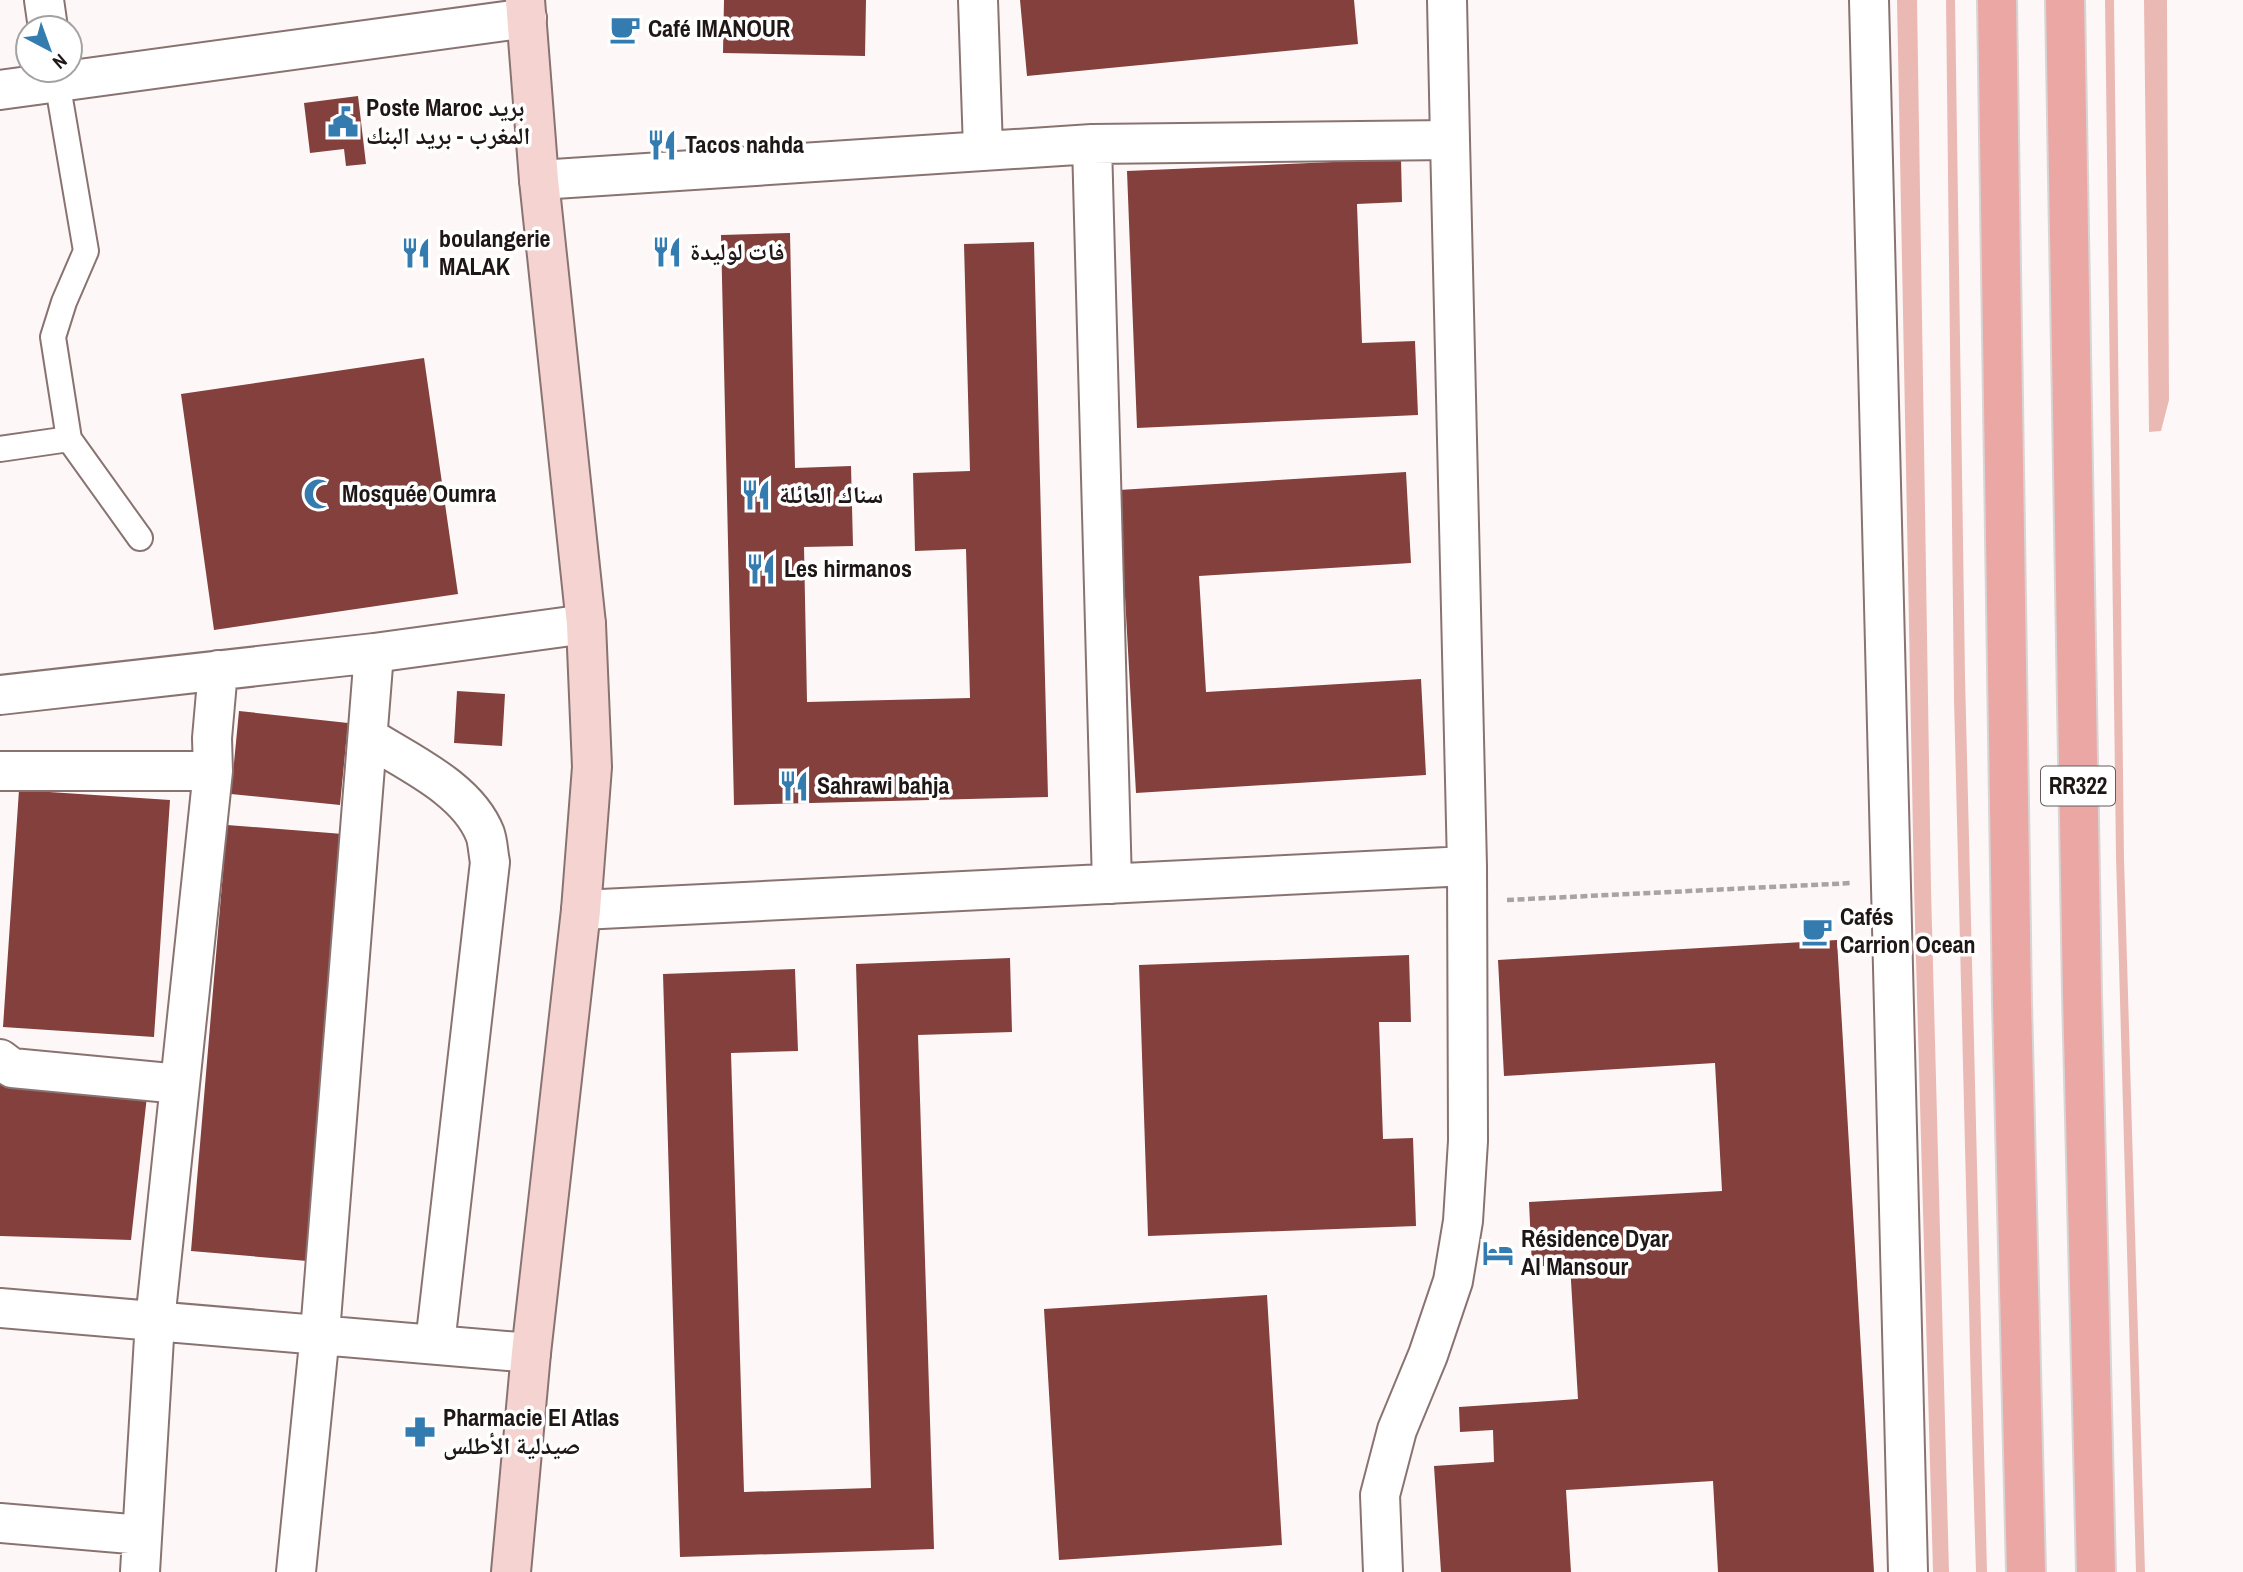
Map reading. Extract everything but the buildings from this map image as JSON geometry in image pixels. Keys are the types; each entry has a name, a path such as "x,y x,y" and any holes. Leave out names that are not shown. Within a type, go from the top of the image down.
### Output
{"main road":[{"name":"RR322","path":"1997,0 2012,989 2026,1572"},
{"name":"RR322","path":"2065,0 2081,980 2096,1572"},
{"path":"510,1572 531,1353 581,910 592,767 586,624 539,180 526,9"}],"street":[{"path":"978,0 983,149"},
{"path":"1383,1572 1380,1495 1397,1430 1428,1355 1453,1281 1463,1220 1468,1141 1467,884 1447,0"},
{"path":"1869,0 1908,1572"},
{"path":"84,72 526,9"},
{"path":"0,90 24,84"},
{"path":"539,180 1092,144 1450,140"},
{"path":"1092,144 1112,884"},
{"path":"0,695 374,653 586,624"},
{"path":"296,1572 320,1333 374,653"},
{"path":"0,1523 141,1554 155,1321 214,771 212,738 218,670"},
{"path":"368,737 453,793 473,813 486,836 489,862 435,1344"},
{"path":"0,771 214,771"},
{"path":"581,910 1112,884 1467,884"},
{"path":"0,1059 12,1068 180,1084"},
{"path":"0,1308 320,1333 531,1353"}],"lane":[{"path":"57,84 86,251 64,302 53,337 69,439 140,538"},
{"path":"0,449 69,439"}],"path":[{"path":"1467,884 1891,881"}],"shaded area":[{"path":"1897,0 1917,0 1931,889 1949,1572 1933,1572 1914,887"},
{"path":"1946,0 1955,0 1965,676 1987,1572 1976,1572 1973,1472 1954,699"},
{"path":"2105,0 2114,0 2124,858 2145,1572 2136,1572 2116,857"},
{"path":"2144,0 2167,0 2169,400 2161,431 2149,432"}],"place":[{"name":"Café IMANOUR","path":"625,29"},
{"name":"Poste Maroc بريد المغرب - بريد البنك","path":"343,122"},
{"name":"Tacos nahda","path":"662,145"},
{"name":"فات لوليدة","path":"667,252"},
{"name":"boulangerie MALAK","path":"416,253"},
{"name":"Mosquée Oumra","path":"319,494"},
{"name":"سناك العائلة","path":"756,495"},
{"name":"Les hirmanos","path":"761,569"},
{"name":"Sahrawi bahja","path":"794,786"},
{"name":"Cafés Carrion Ocean","path":"1817,931"},
{"name":"Résidence Dyar Al Mansour","path":"1498,1253"},
{"name":"Pharmacie El Atlas صيدلية الأطلس","path":"420,1432"}]}
